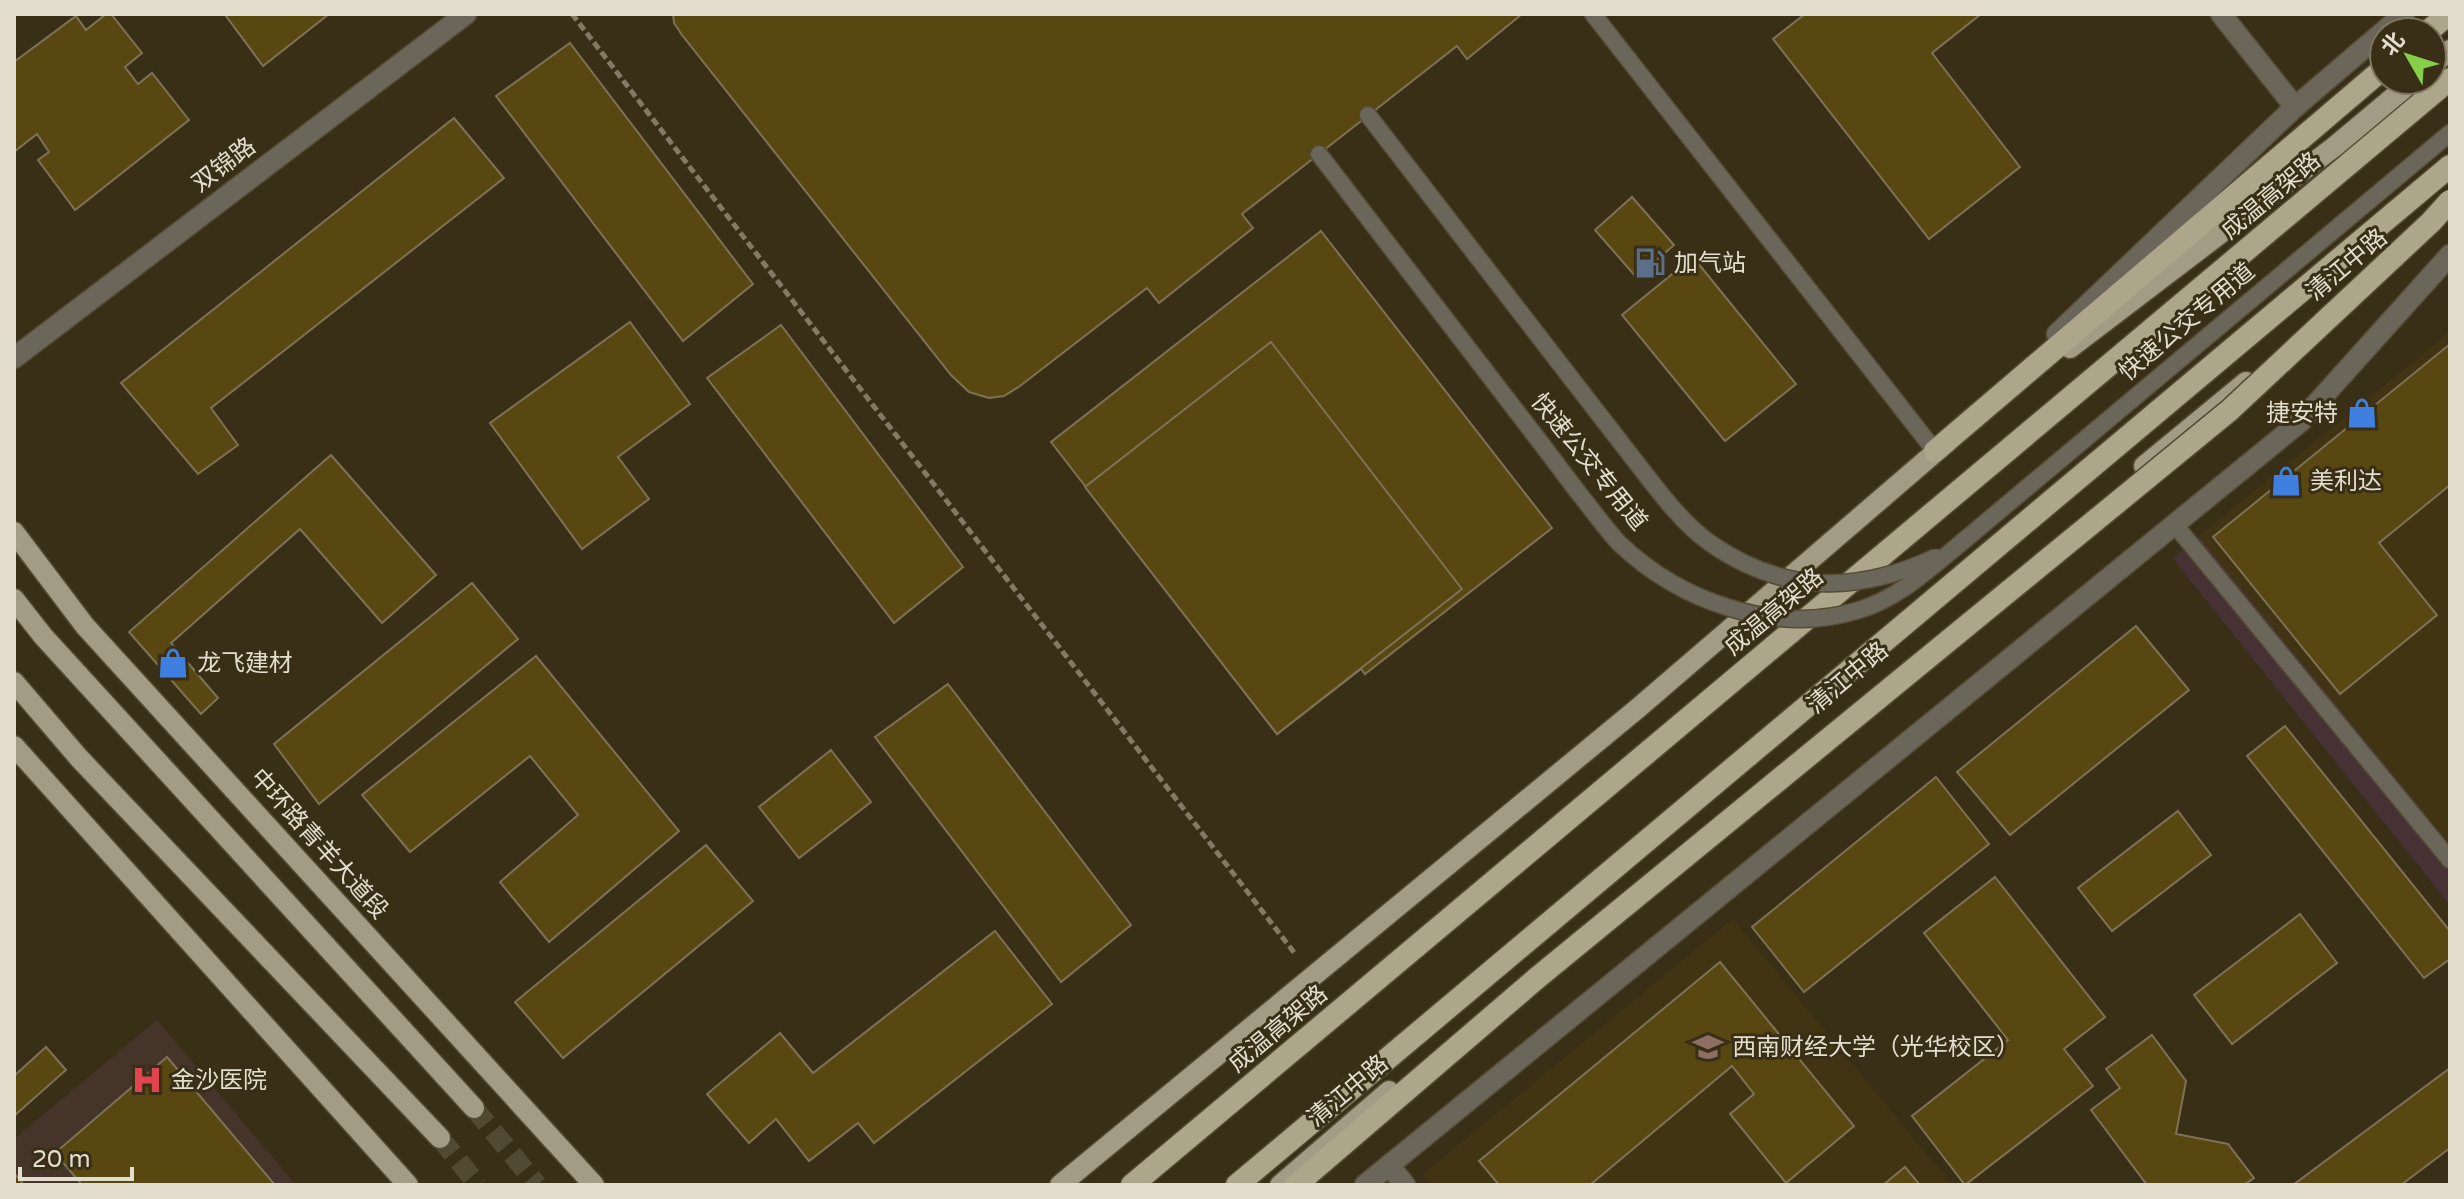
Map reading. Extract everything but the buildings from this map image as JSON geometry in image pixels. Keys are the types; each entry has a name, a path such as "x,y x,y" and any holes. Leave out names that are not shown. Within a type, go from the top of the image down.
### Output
{"highway":[{"name":"成温高架路","path":"1132,1185 2450,79"},
{"path":"1935,451 2368,81"},
{"path":"1237,1185 2450,166"},
{"path":"1296,1185 1537,978 2230,410 2450,201"}],"main road":[{"path":"1060,1185 1637,709 1935,451 2334,147 2395,96"},
{"name":"清江中路","path":"1280,1185 1316,1151 2450,213"},
{"name":"中环路青羊大道段","path":"14,532 85,626 594,1185"},
{"path":"14,599 54,648 474,1108"},
{"path":"14,682 79,758 440,1138"},
{"path":"14,746 408,1185"}],"street":[{"name":"双锦路","path":"14,358 466,14"},
{"path":"2221,14 2295,107"},
{"path":"1935,451 2295,107 2404,14"},
{"path":"1365,1185 2300,422 2450,255"},
{"path":"1389,1165 1405,1185"}],"lane":[{"path":"1593,14 1935,451"},
{"name":"快速公交专用道","path":"1368,115 1654,485 1709,542 1748,564 1787,578 1823,585 1877,579 1955,548"},
{"name":"快速公交专用道","path":"1319,154 1619,542 1651,570 1706,599 1759,616 1809,620 1861,610 1912,584 2450,133"},
{"path":"2175,525 2450,860"}],"path":[{"path":"572,14 1312,976"}],"shaded area":[{"path":"2450,332 2450,844 2199,536"},
{"path":"2199,536 2450,844 2450,905 2173,559"},
{"name":"西南财经大学（光华校区）","path":"1733,919 1952,1185 1432,1185 1423,1174"},
{"name":"金沙医院","path":"157,1020 296,1185 14,1185 14,1139"}],"tunnel":[{"path":"474,1108 537,1185"},
{"path":"440,1138 478,1185"}],"place":[{"name":"加气站","path":"1650,263"},
{"name":"捷安特","path":"2362,413"},
{"name":"美利达","path":"2286,481"},
{"name":"龙飞建材","path":"173,663"},
{"name":"西南财经大学（光华校区）","path":"1708,1047"},
{"name":"金沙医院","path":"147,1080"}]}
